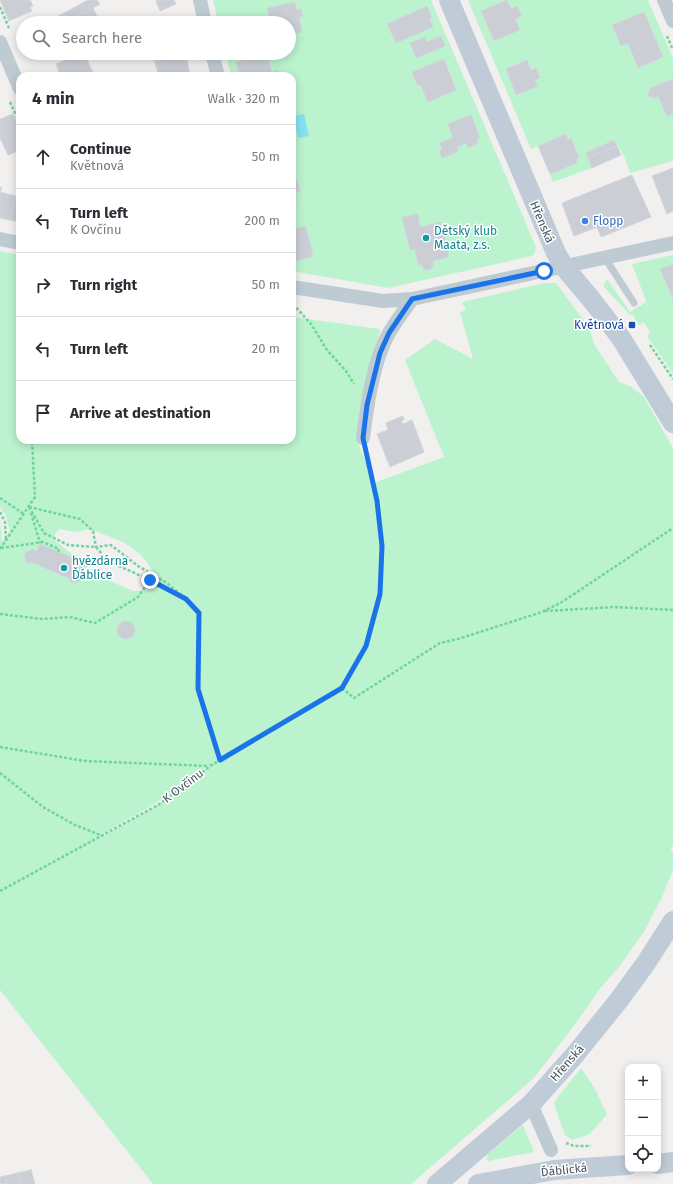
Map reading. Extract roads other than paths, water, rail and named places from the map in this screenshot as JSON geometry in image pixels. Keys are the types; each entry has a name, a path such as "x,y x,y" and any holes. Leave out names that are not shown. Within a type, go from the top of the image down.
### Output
{"street":[{"path":"200,0 203,16"},
{"name":"Hřenská","path":"449,0 550,242 564,267 621,338 673,423"},
{"path":"664,0 673,21"},
{"path":"0,42 16,80"},
{"path":"214,60 217,72"},
{"path":"0,239 16,243"},
{"path":"296,288 383,301 412,299 673,243"},
{"path":"363,438 367,405 380,353 389,333 412,299"},
{"name":"Hřenská","path":"437,1184 531,1104 573,1057 619,1000 646,963 673,921"},
{"path":"531,1104 551,1150"},
{"path":"661,1164 673,1162"},
{"name":"Ďáblická","path":"478,1184 554,1170 625,1165"}],"lane":[{"path":"604,258 634,303"}],"water":[{"path":"304,114 309,136 298,138 296,129 296,115"}],"place":[{"name":"Flopp","path":"585,221"},
{"name":"Dětský klub Maata, z.s.","path":"426,238"},
{"name":"Květnová","path":"632,325"},
{"name":"hvězdárna Ďáblice","path":"64,568"}]}
